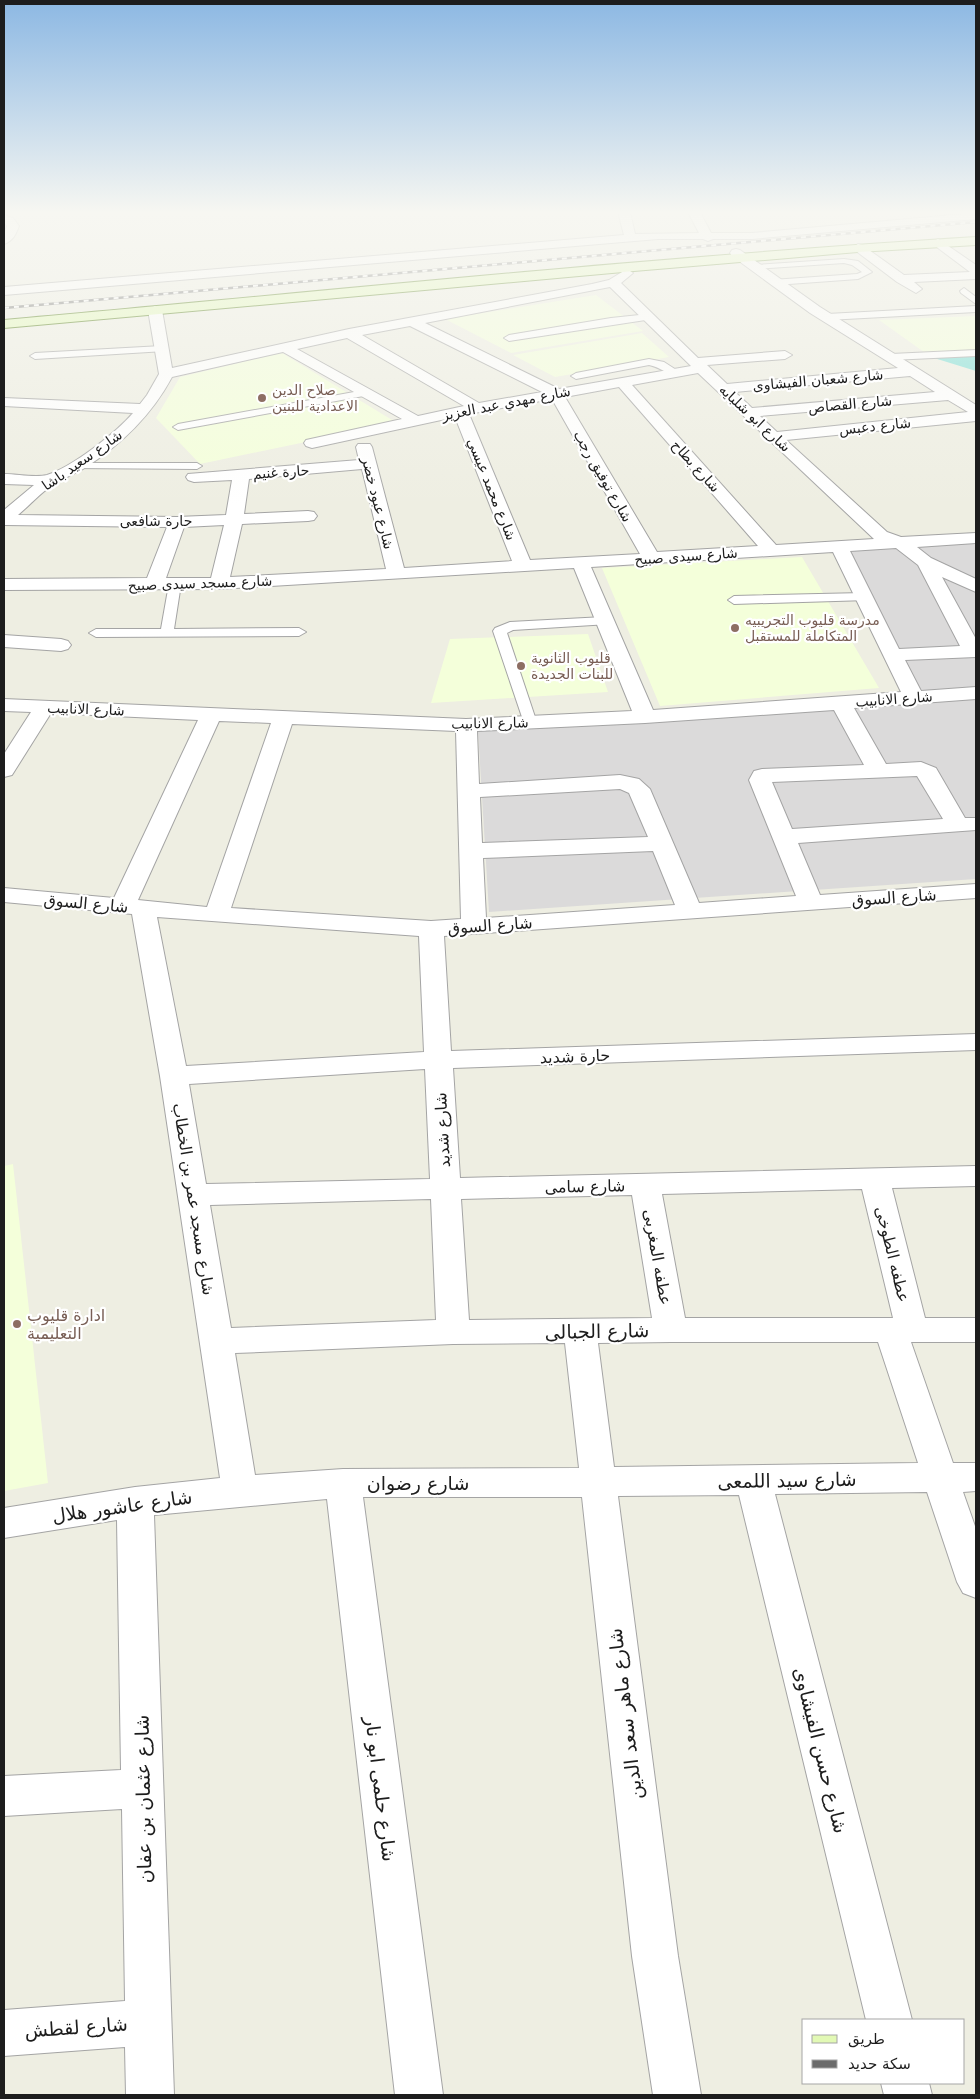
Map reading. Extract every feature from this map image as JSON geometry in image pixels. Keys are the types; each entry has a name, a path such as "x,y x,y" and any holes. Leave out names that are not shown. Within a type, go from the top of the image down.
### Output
{"main road":[{"path":"4,318 98,310"},
{"path":"4,324 155,310"}],"street":[{"path":"155,310 166,374 349,333 470,310"},
{"name":"شارع ابو شلبايه","path":"642,310 773,437 881,536 902,544"},
{"path":"817,310 976,411"},
{"path":"411,321 556,393"},
{"path":"349,333 477,408"},
{"path":"284,347 416,421"},
{"name":"شارع مهدي عبد العزيز","path":"312,443 460,411 676,373 694,361 779,351"},
{"name":"شارع شعبان الفيشاوى","path":"723,389 912,371"},
{"name":"شارع سعيد باشا","path":"4,519 49,480 76,466 122,432 145,409 162,385 166,374"},
{"name":"شارع بطاح","path":"622,382 771,550"},
{"name":"شارع توفيق رجب","path":"556,393 651,558"},
{"name":"شارع القصاص","path":"749,413 950,395"},
{"path":"4,402 145,409"},
{"name":"شارع محمد عيسي","path":"460,411 523,566"},
{"name":"شارع دعبس","path":"773,437 976,416"},
{"name":"شارع عبود خضر","path":"360,433 396,574"},
{"name":"حارة غنيم","path":"195,471 241,475 368,464"},
{"path":"219,584 234,521 241,475"},
{"path":"4,479 49,480"},
{"name":"حارة شافعى","path":"4,519 177,522 234,521 308,516"},
{"path":"154,585 177,522"},
{"name":"شارع سيدى صبيح","path":"396,574 771,550 974,540"},
{"path":"902,544 925,562 976,586"},
{"path":"839,547 914,698"},
{"path":"580,562 645,717"},
{"path":"892,655 975,651 925,562"},
{"name":"شارع مسجد سيدى صبيح","path":"4,585 219,584 396,574"},
{"path":"4,641 61,645"},
{"name":"شارع الانابيب","path":"4,705 466,725 645,717 976,693"},
{"path":"841,703 878,770"},
{"path":"4,770 45,708"},
{"path":"133,907 211,714"},
{"path":"216,915 284,717"},
{"path":"466,725 474,927"},
{"path":"811,903 760,780 761,777 768,775 918,768 926,771 967,825"},
{"path":"468,791 620,782 632,784 639,789 690,911"},
{"path":"784,837 967,825"},
{"path":"471,851 662,844"},
{"name":"شارع السوق","path":"4,895 216,915 431,929 976,891"},
{"name":"شارع مسجد عمر بن الخطاب","path":"133,907 174,1076 240,1491"},
{"name":"شارع شديد","path":"431,929 453,1332"},
{"name":"حارة شديد","path":"174,1076 438,1060 976,1042"},
{"name":"شارع سامى","path":"193,1195 976,1176"},
{"name":"عطفه الطوخى","path":"874,1178 901,1330 942,1478 976,1582"},
{"name":"عطفه المغربى","path":"645,1185 671,1330"},
{"name":"شارع الجبالى","path":"217,1341 453,1332 976,1330"},
{"name":"شارع ماهر سعد الدين","path":"580,1331 654,1946 677,2095"},
{"name":"شارع سيد اللمعى","path":"597,1482 976,1477"},
{"name":"شارع حسن الفيشاوى","path":"753,1480 889,2019"},
{"name":"شارع رضوان","path":"240,1491 343,1483 597,1482"},
{"name":"شارع حلمى ابو نار","path":"343,1483 419,2095"},
{"name":"شارع عاشور هلال","path":"4,1523 135,1502 240,1491"},
{"name":"شارع عثمان بن عفان","path":"135,1502 150,2095"},
{"path":"4,1796 142,1788"},
{"name":"شارع لقطش","path":"4,2033 148,2022"}],"lane":[{"path":"827,317 958,310"},
{"path":"509,338 649,317"},
{"path":"35,356 162,349"},
{"path":"891,358 976,353"},
{"path":"576,376 649,362 661,364 676,373"},
{"path":"178,427 365,392"},
{"path":"76,466 195,471"},
{"path":"167,632 175,584"},
{"path":"734,600 864,598"},
{"path":"530,723 500,631 510,626 604,621"},
{"path":"96,632 299,632"}],"shaded area":[{"path":"502,310 616,310 643,331 511,353 445,319"},
{"path":"976,316 976,350 924,352 879,320"},
{"path":"642,333 669,357 555,377 513,355"},
{"name":"صلاح الدين الاعدادية للبنين","path":"282,353 397,423 200,464 156,418 180,377"},
{"path":"976,356 976,371 934,358"},
{"path":"970,542 976,545 976,879 489,912 478,731 924,704 849,550"},
{"name":"مدرسة قليوب التجريبيه المتكاملة للمستقبل","path":"802,557 879,688 660,706 602,568"},
{"name":"قليوب الثانوية للبنات الجديدة","path":"588,634 608,692 431,703 450,639"},
{"name":"ادارة قليوب التعليمية","path":"13,1164 48,1483 4,1491 4,1166"}],"place":[{"name":"صلاح الدين الاعدادية للبنين","path":"262,398"},
{"name":"مدرسة قليوب التجريبيه المتكاملة للمستقبل","path":"735,628"},
{"name":"قليوب الثانوية للبنات الجديدة","path":"521,666"},
{"name":"ادارة قليوب التعليمية","path":"17,1324"}]}
